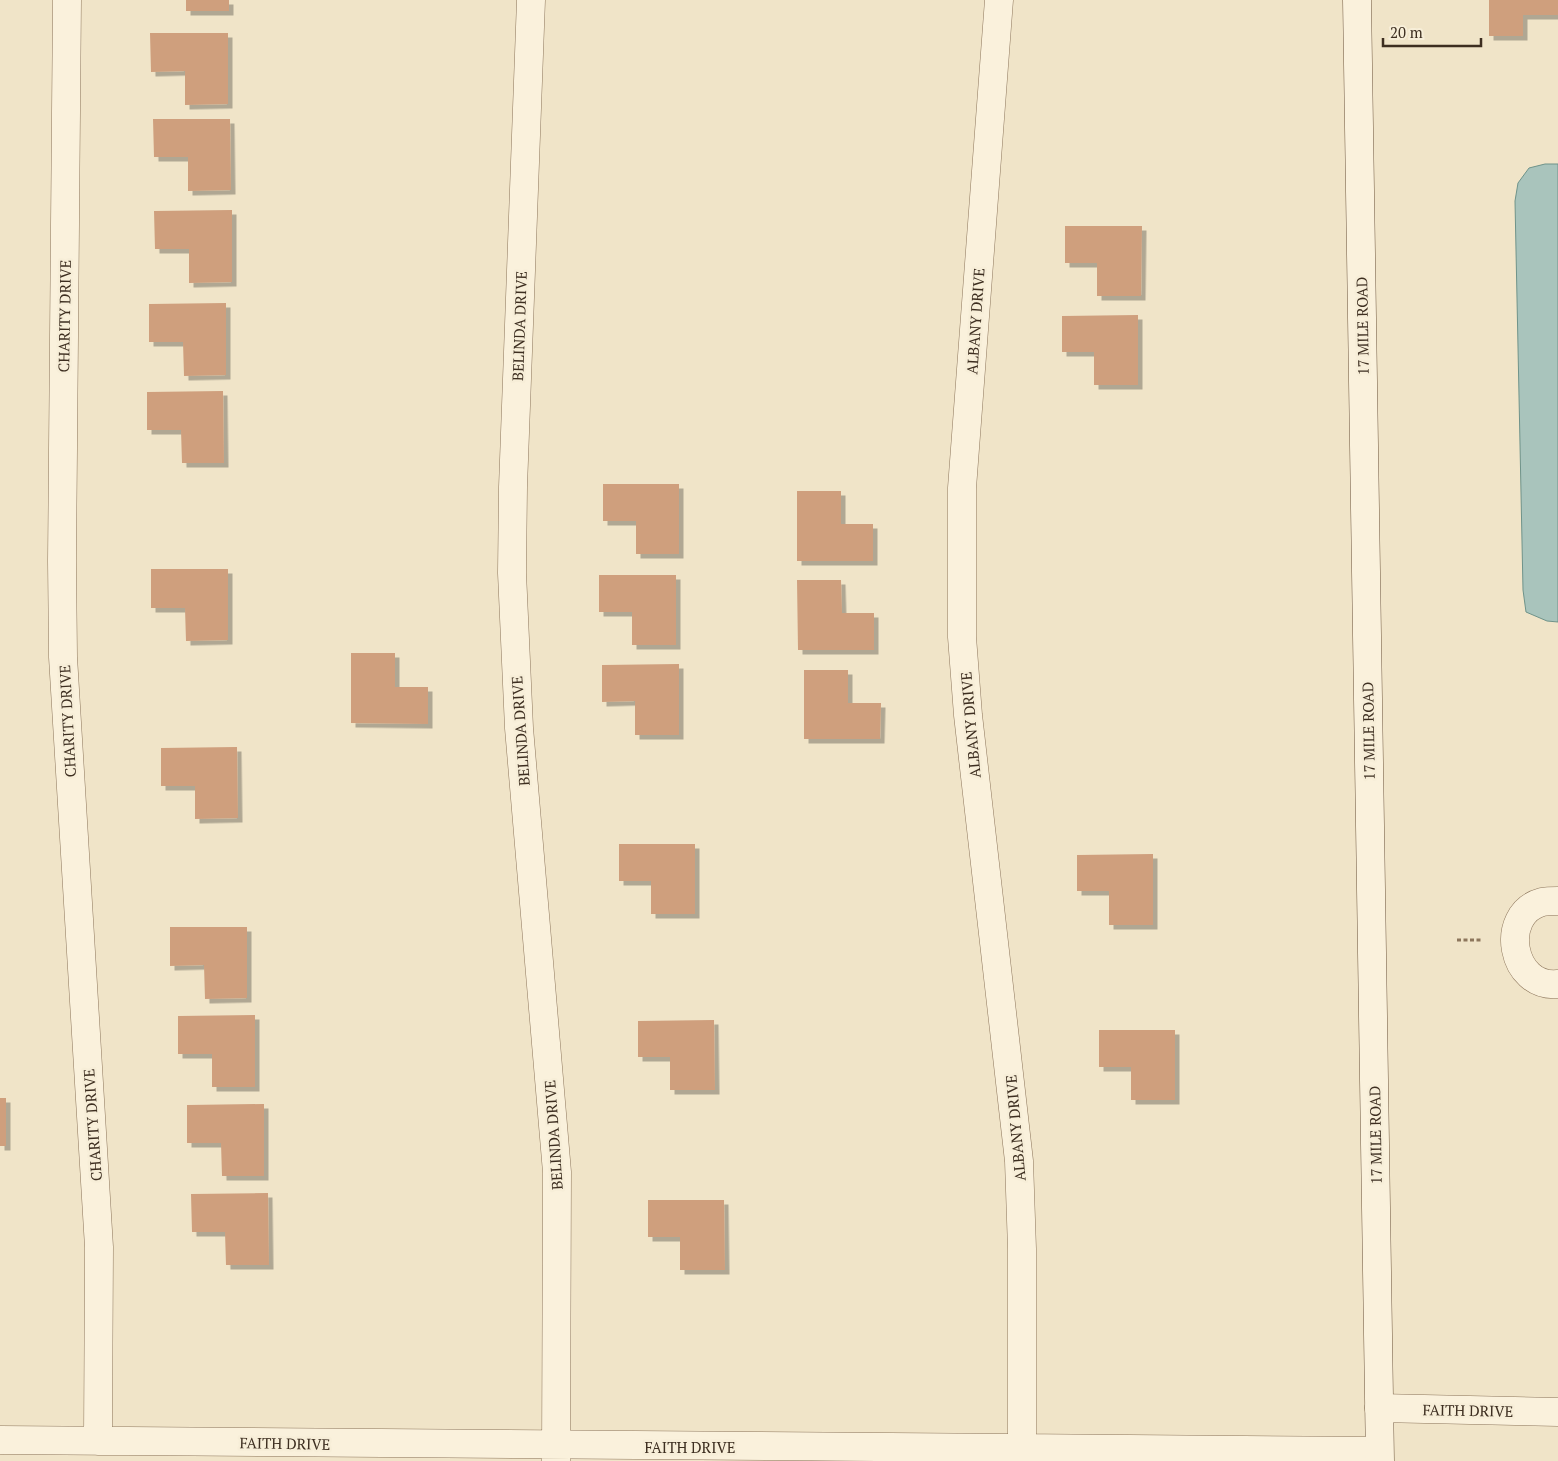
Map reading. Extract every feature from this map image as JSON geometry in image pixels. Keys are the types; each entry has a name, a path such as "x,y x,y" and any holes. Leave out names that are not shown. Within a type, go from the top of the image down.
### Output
{"street":[{"name":"CHARITY DRIVE","path":"67,0 62,561 63,648 98,1238 98,1442"},
{"name":"BELINDA DRIVE","path":"531,0 513,487 512,573 519,728 558,1172 557,1454"},
{"name":"ALBANY DRIVE","path":"999,0 962,488 962,637 969,725 1019,1161 1022,1249 1022,1450"},
{"name":"17 MILE ROAD","path":"1357,0 1380,1456"},
{"path":"1558,900 1542,902 1524,914 1515,933 1516,955 1524,971 1535,979 1558,984"},
{"name":"FAITH DRIVE","path":"1379,1408 1558,1412"},
{"name":"FAITH DRIVE","path":"0,1440 557,1454 1022,1450 1380,1456"}],"path":[{"path":"1457,940 1482,940"}],"water":[{"path":"1545,164 1558,164 1558,622 1547,621 1526,612 1523,590 1515,201 1518,183 1529,168"}],"building":[{"path":"186,0 229,0 229,11 186,11"},
{"path":"1489,0 1558,0 1558,15 1523,15 1523,36 1489,36"},
{"path":"150,33 228,33 228,104 185,105 185,71 151,72"},
{"path":"153,119 230,119 231,190 188,191 188,157 154,157"},
{"path":"232,210 232,282 189,283 189,249 155,249 154,211"},
{"path":"1065,226 1142,226 1141,296 1097,296 1097,263 1065,263"},
{"path":"226,303 226,375 184,376 183,342 149,342 149,304"},
{"path":"1138,315 1138,385 1094,385 1094,352 1062,352 1062,316"},
{"path":"223,391 224,463 182,463 181,430 147,430 147,392"},
{"path":"603,484 679,484 679,554 636,554 636,521 603,521"},
{"path":"797,491 841,491 841,524 873,524 873,561 797,561"},
{"path":"151,569 228,569 228,640 186,641 185,608 151,608"},
{"path":"599,575 676,575 676,645 632,645 632,612 599,612"},
{"path":"797,580 841,580 842,613 874,613 874,650 798,650"},
{"path":"351,653 395,653 395,687 428,687 428,724 351,723"},
{"path":"679,664 679,735 635,735 635,701 602,702 602,665"},
{"path":"804,670 848,670 848,703 881,703 880,739 804,739"},
{"path":"237,747 238,818 195,819 195,786 161,786 161,748"},
{"path":"619,844 695,844 695,914 651,914 651,881 619,881"},
{"path":"1153,854 1153,925 1109,925 1109,891 1077,891 1077,855"},
{"path":"170,927 247,927 247,998 205,999 204,965 170,966"},
{"path":"255,1015 255,1087 212,1087 212,1054 178,1054 178,1016"},
{"path":"714,1020 715,1090 670,1090 670,1057 638,1057 638,1021"},
{"path":"1099,1030 1175,1030 1175,1100 1131,1100 1131,1067 1099,1067"},
{"path":"0,1098 6,1098 6,1146 0,1146"},
{"path":"264,1104 264,1176 222,1176 221,1143 187,1143 187,1105"},
{"path":"268,1193 269,1265 226,1265 225,1232 192,1232 191,1194"},
{"path":"648,1200 724,1200 725,1270 680,1270 680,1237 648,1237"}]}
